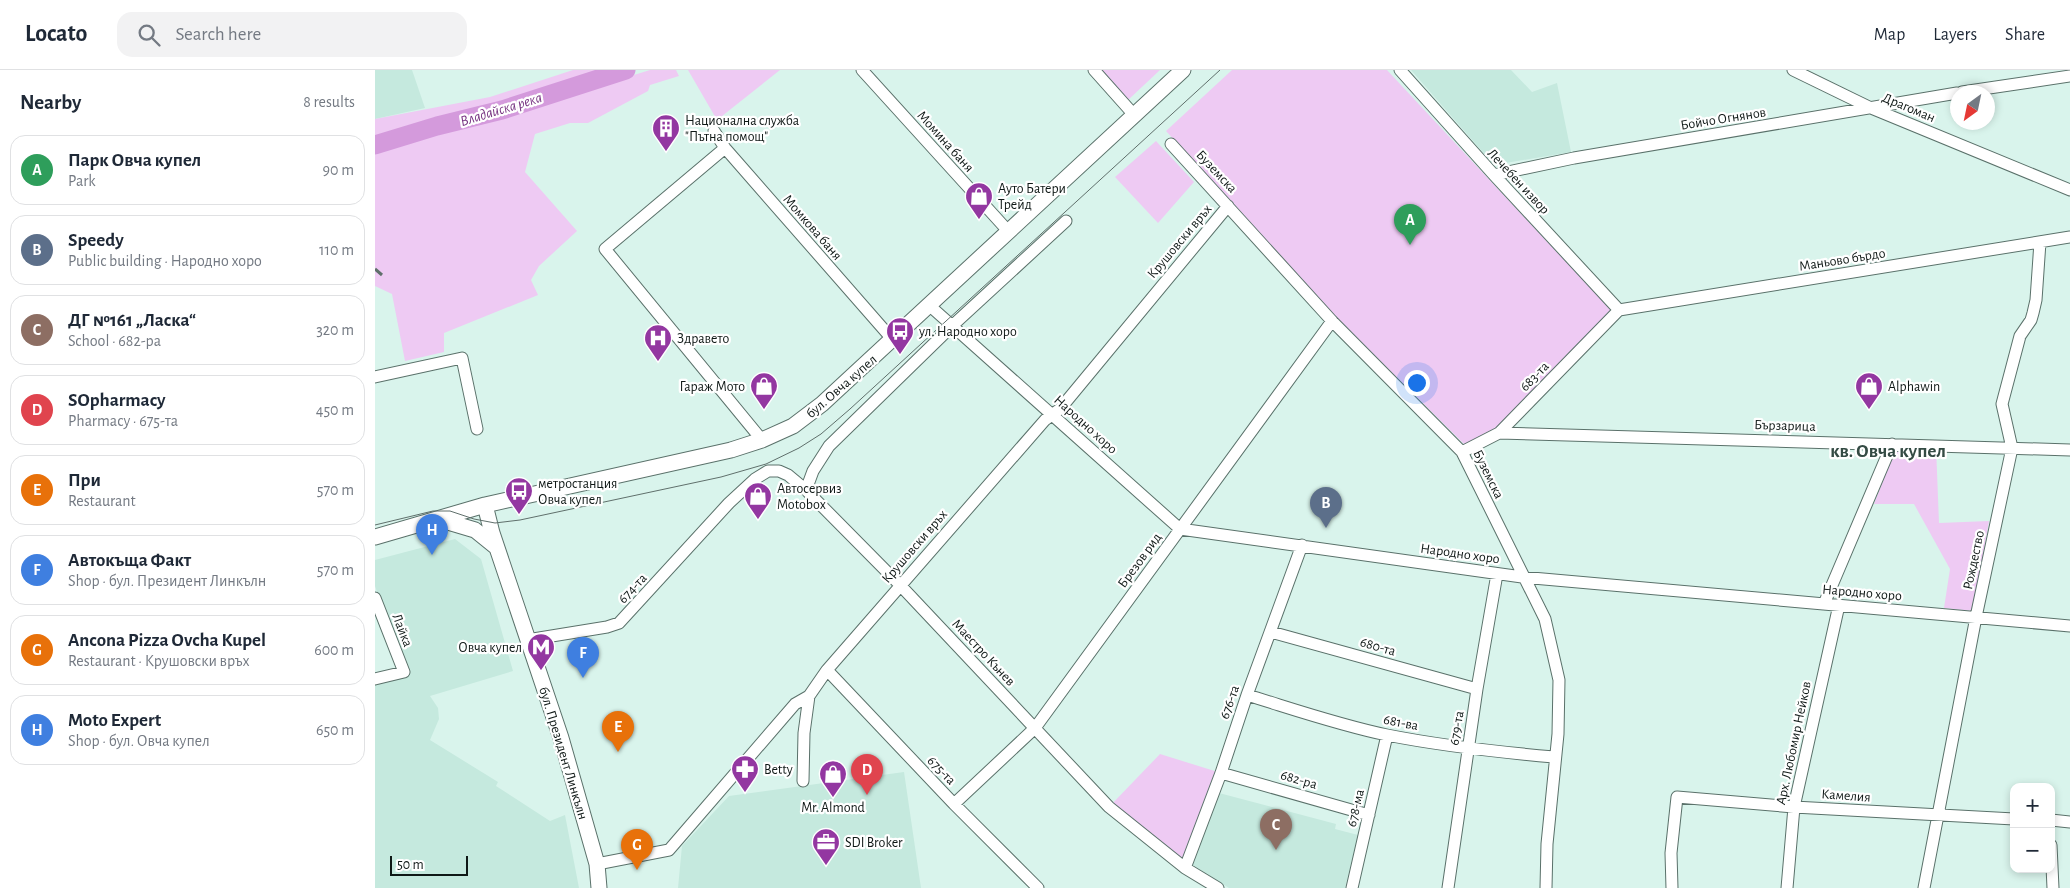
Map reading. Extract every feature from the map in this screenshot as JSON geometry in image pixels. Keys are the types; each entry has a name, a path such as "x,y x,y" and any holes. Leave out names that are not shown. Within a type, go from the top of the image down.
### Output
{"main road":[{"name":"бул. Овча купел","path":"375,537 485,505 731,450 762,440 793,426 822,404 893,340 1183,70"},
{"name":"бул. Президент Линкълн","path":"485,505 527,640 561,738 597,864 599,888"},
{"path":"438,519 475,530 498,549"}],"street":[{"name":"Момина баня","path":"862,70 1009,232"},
{"path":"1094,70 1135,116"},
{"name":"Лечебен извор","path":"1400,70 1619,310"},
{"name":"Драгоман","path":"1793,70 1871,108 2070,190"},
{"path":"1995,87 2070,76"},
{"name":"Бойчо Огнянов","path":"1494,175 1573,158 1950,94"},
{"name":"Момкова баня","path":"714,130 725,148 893,340"},
{"name":"Буземска","path":"1171,144 1332,321 1462,452 1522,577 1545,619 1559,680 1558,734 1554,757 1546,888"},
{"path":"725,148 605,248 762,440"},
{"name":"Крушовски връх","path":"597,864 669,850 795,704 809,696 827,670 1045,420 1061,409 1228,206"},
{"path":"806,490 813,472 829,446 952,326 1067,221"},
{"name":"Маньово бърдо","path":"1619,310 2070,237"},
{"name":"Рождество","path":"1924,888 1976,618 2012,448 2002,404 2020,336 2031,320 2033,313 2040,242"},
{"name":"Народно хоро","path":"930,306 1180,529 1522,577 2070,626"},
{"name":"683-та","path":"1462,452 1499,433 1619,310"},
{"name":"Брезов рид","path":"954,804 1035,728 1332,321"},
{"path":"375,377 462,358 477,429"},
{"name":"Бързарица","path":"1499,433 2070,450"},
{"path":"1824,604 1892,444"},
{"name":"Маестро Кънев","path":"729,503 755,479 768,471 779,471 788,475 806,490 900,585 1109,807 1185,868 1217,888"},
{"name":"674-та","path":"527,640 607,627 619,623 729,503"},
{"name":"676-та","path":"1185,868 1302,545"},
{"name":"679-та","path":"1448,888 1477,689 1497,574"},
{"name":"Лайка","path":"375,598 404,672 375,679"},
{"name":"Арх. Любомир Нейков","path":"1787,888 1794,807 1839,605"},
{"name":"680-та","path":"1271,632 1477,689"},
{"name":"675-та","path":"827,670 954,804 1038,888"},
{"name":"681-ва","path":"1247,695 1340,724 1387,735 1468,749 1554,757"},
{"path":"803,781 804,733 809,696"},
{"name":"678-ма","path":"1352,888 1387,735"},
{"name":"682-ра","path":"1221,773 1369,815"},
{"name":"Камелия","path":"1672,888 1671,853 1677,797 1794,807 2010,819"},
{"path":"2055,820 2070,822"},
{"path":"2052,873 2053,888"}],"shaded area":[{"path":"375,70 412,70 425,108 375,119"},
{"path":"573,70 608,70 375,139 375,119 490,97"},
{"path":"650,70 676,70 679,76 650,85 648,91 588,123 570,123 535,134 525,172 577,231 539,266 531,280 538,295 444,333 444,352 405,361 392,294 375,286 375,151 414,137 505,115"},
{"path":"688,70 780,70 717,120"},
{"path":"1099,70 1160,70 1127,101"},
{"path":"1232,70 1387,70 1612,311 1496,428 1465,445 1334,315 1166,131"},
{"path":"1411,70 1511,70 1532,92 1557,83 1571,152 1494,165"},
{"path":"1156,141 1194,182 1158,223 1115,177"},
{"path":"1897,444 1936,446 1939,523 1989,521 1973,611 1944,608 1950,569 1914,504 1874,504"},
{"path":"455,539 481,559 513,671 430,696 438,708 439,719 430,740 498,782 496,786 550,821 565,815 579,888 375,888 375,680 404,672 375,586 375,560"},
{"path":"1160,754 1221,773 1185,868 1109,807"},
{"path":"904,772 921,888 678,888 682,846 729,796"},
{"path":"1219,793 1336,824 1335,829 1358,835 1345,888 1229,888 1193,865"}],"waterway":[{"name":"Владайска река","path":"375,145 437,126 502,110 626,70"}],"tram line":[{"path":"375,525 433,511 450,511 474,519 495,523 520,520 721,477 766,464 799,448 821,434 850,409 1220,70"}],"railway":[{"path":"375,269 382,275"}],"place":[{"name":"Национална служба \"Пътна помощ\"","path":"666,152"},
{"name":"Ауто Батери Трейд","path":"979,220"},
{"name":"Парк Овча купел","path":"1410,245"},
{"name":"ул. Народно хоро","path":"900,355"},
{"name":"Здравето","path":"658,362"},
{"name":"Гараж Мото","path":"764,410"},
{"name":"Alphawin","path":"1869,410"},
{"name":"метростанция Овча купел","path":"519,515"},
{"name":"Автосервиз Motobox","path":"758,520"},
{"name":"Speedy","path":"1326,528"},
{"name":"Moto Expert","path":"432,555"},
{"name":"Овча купел","path":"541,671"},
{"name":"Автокъща Факт","path":"583,678"},
{"name":"При","path":"618,752"},
{"name":"Betty","path":"745,793"},
{"name":"SOpharmacy","path":"867,795"},
{"name":"Mr. Almond","path":"833,798"},
{"name":"ДГ №161 „Ласка“","path":"1276,850"},
{"name":"SDI Broker","path":"826,866"},
{"name":"Ancona Pizza Ovcha Kupel","path":"637,870"}],"district":[{"name":"кв. Овча купел","path":"1888,450"}]}
